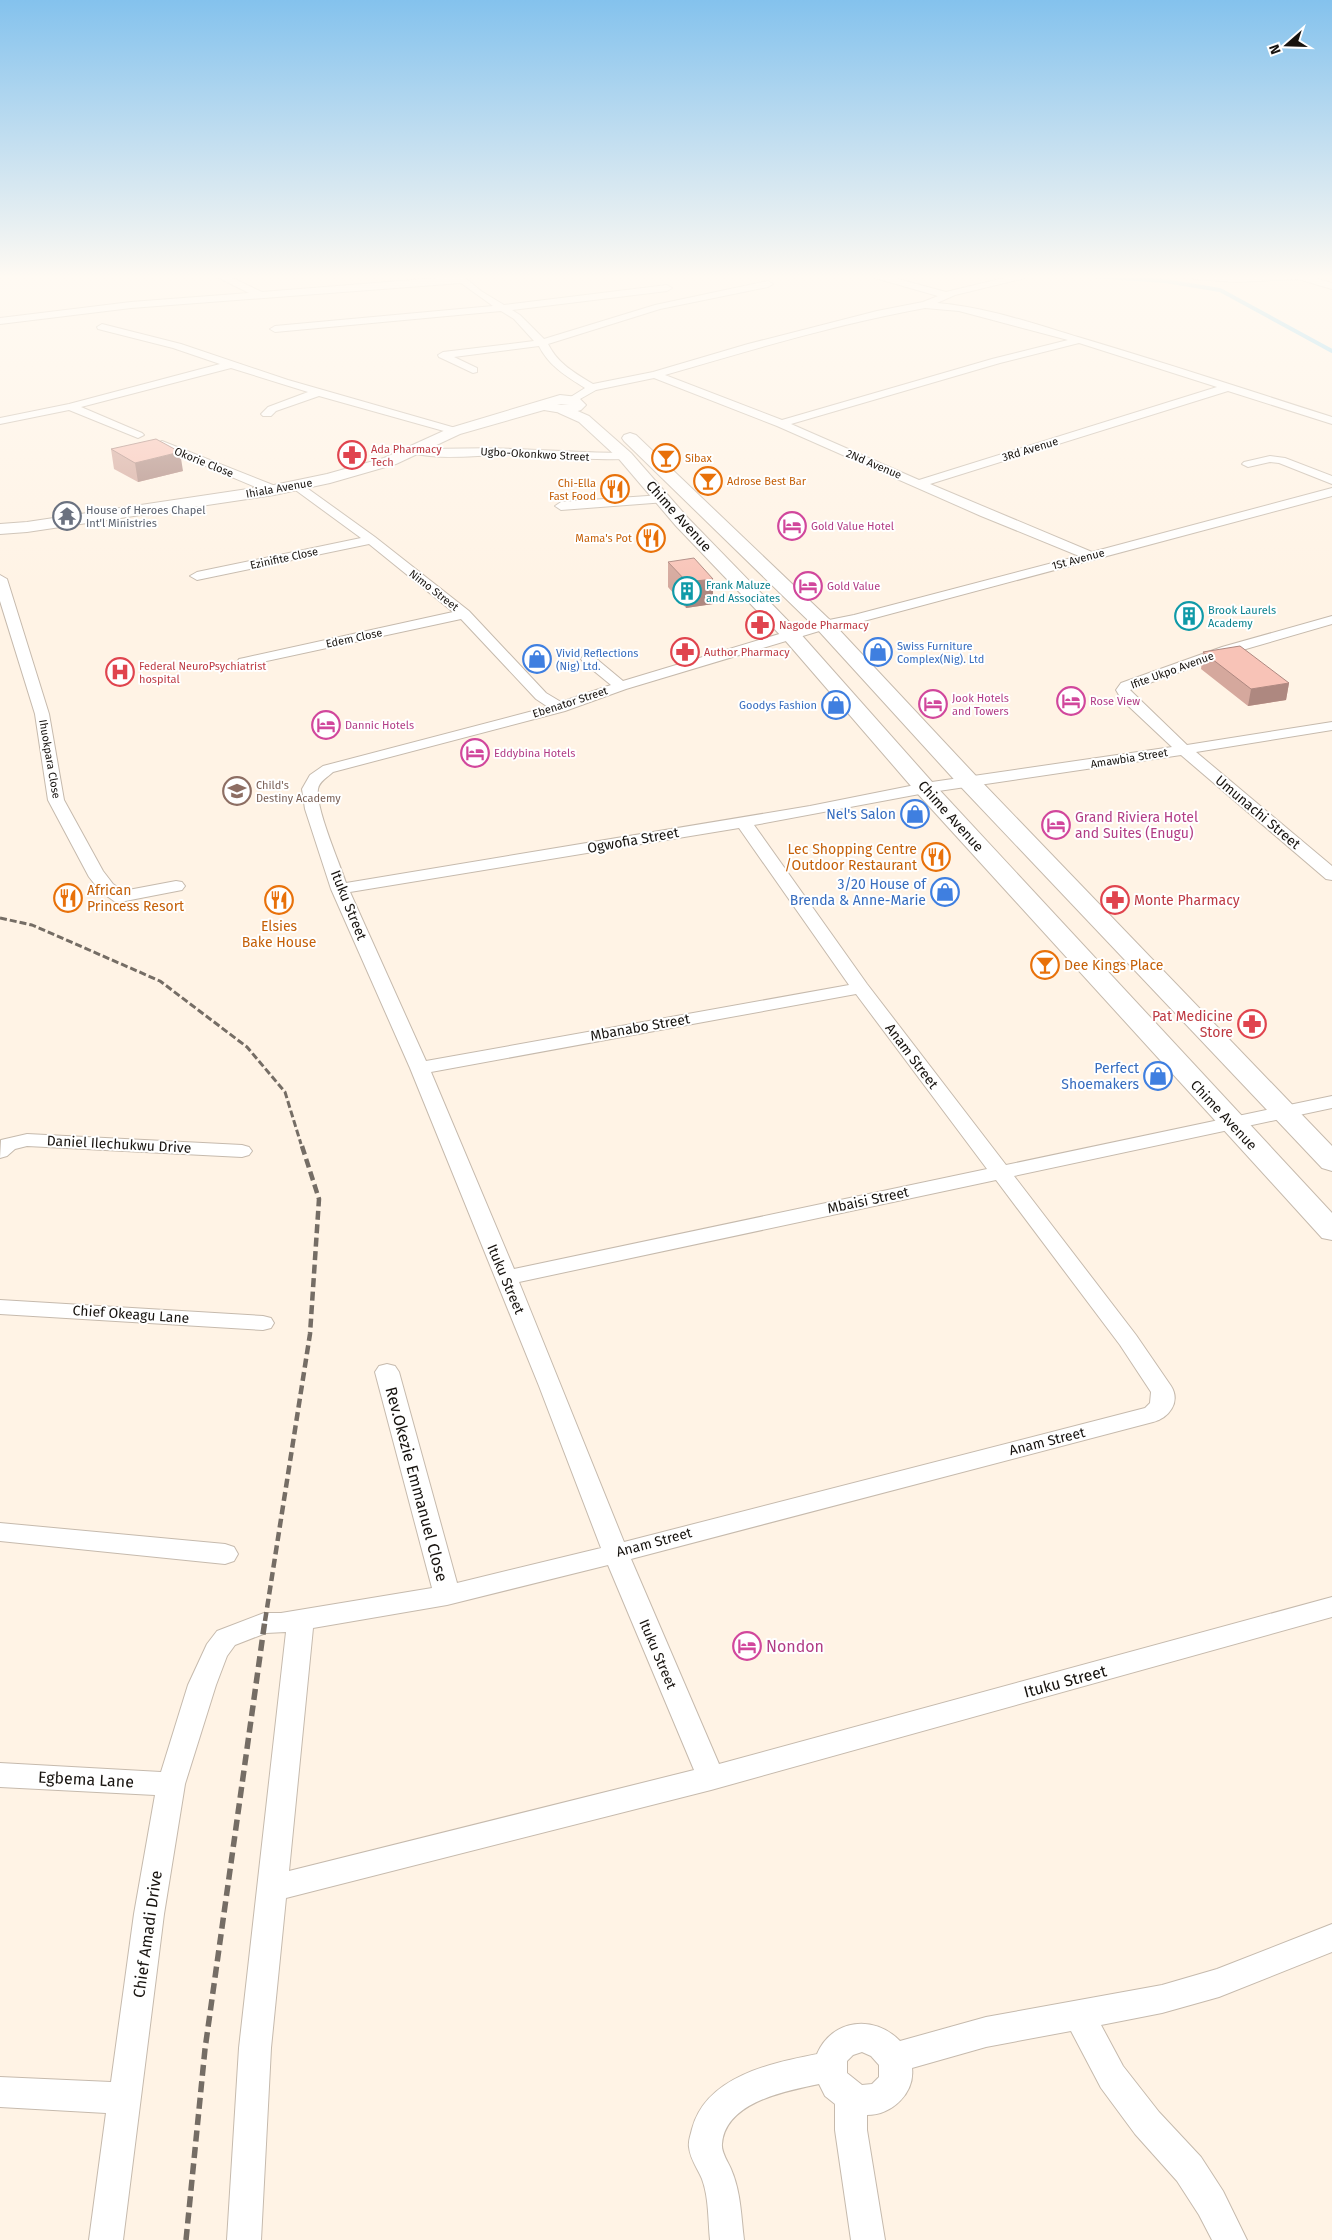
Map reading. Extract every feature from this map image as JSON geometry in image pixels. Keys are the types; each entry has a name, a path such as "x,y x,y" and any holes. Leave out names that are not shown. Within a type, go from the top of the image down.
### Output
{"main road":[{"name":"Chime Avenue","path":"508,415 568,402 595,405 604,412 824,625 970,782 1332,1162"},
{"name":"Chime Avenue","path":"568,402 625,456 682,522 791,635 925,788 1332,1231"},
{"name":"Ihiala Avenue","path":"0,529 27,527 296,486 358,471 416,450 455,431 508,415"}],"street":[{"path":"0,421 70,407 170,381"},
{"path":"283,381 455,431"},
{"path":"566,381 568,402 637,381"},
{"name":"2Nd Avenue","path":"669,381 781,424 985,513 1091,556"},
{"path":"781,424 929,381"},
{"path":"1204,381 1332,421"},
{"name":"3Rd Avenue","path":"919,484 1226,388"},
{"path":"267,414 272,409 319,392"},
{"path":"70,407 138,435"},
{"name":"Okorie Close","path":"162,444 274,490"},
{"name":"Ugbo-Okonkwo Street","path":"416,450 449,454 512,452 580,458 625,456"},
{"path":"1248,464 1270,459 1281,460 1332,480"},
{"name":"Nimo Street","path":"296,486 371,540 464,614 541,696 560,708"},
{"name":"1St Avenue","path":"824,625 855,619 1332,492"},
{"path":"561,506 662,499"},
{"name":"Ezinifite Close","path":"196,576 371,540"},
{"name":"Ihuokpara Close","path":"0,579 42,714 56,800 95,873 107,888 120,897 176,886"},
{"name":"Edem Close","path":"244,662 464,614"},
{"name":"Ifite Ukpo Avenue","path":"1183,749 1126,697 1123,690 1126,686 1227,650 1332,620"},
{"name":"Ebenator Street","path":"316,778 328,769 560,708 621,686 824,625"},
{"path":"588,659 621,686"},
{"name":"Amawbia Street","path":"925,788 1064,769 1332,726"},
{"name":"Umunachi Street","path":"1183,749 1332,876"},
{"name":"Ituku Street","path":"316,778 310,790 313,809 340,889 420,1068 505,1278 552,1386 615,1552 711,1778"},
{"name":"Ogwofia Street","path":"340,889 810,811 925,788"},
{"name":"Anam Street","path":"226,1638 264,1624 301,1620 447,1595 513,1580 1152,1414 1162,1406 1163,1392 1128,1340 861,988 743,821"},
{"name":"Mbanabo Street","path":"420,1068 861,988"},
{"name":"Mbaisi Street","path":"505,1278 1332,1102"},
{"name":"Daniel Ilechukwu Drive","path":"0,1152 8,1144 27,1140 242,1151"},
{"name":"Chief Okeagu Lane","path":"0,1306 262,1323"},
{"name":"Rev.Okezie Emmanuel Close","path":"387,1372 447,1595"},
{"path":"0,1532 225,1554"},
{"name":"Ituku Street","path":"273,1888 711,1778 1332,1608"},
{"path":"244,2240 255,2048 301,1620"},
{"name":"Chief Amadi Drive","path":"106,2240 149,1914 171,1784 202,1685 216,1651 226,1638"},
{"name":"Egbema Lane","path":"0,1774 171,1784"},
{"path":"894,2058 937,2044 986,2032 1162,1999 1219,1983 1332,1938"},
{"path":"1079,2014 1112,2078 1147,2123 1189,2168 1211,2203 1230,2240"},
{"path":"863,2037 876,2040 887,2047 894,2058 897,2070 896,2082 888,2092 878,2099 865,2101 851,2098 840,2090 832,2079 830,2067 832,2055 839,2045 850,2039 863,2037"},
{"path":"727,2240 720,2180 704,2146 710,2125 732,2098 752,2086 785,2076 830,2067"},
{"path":"0,2092 124,2098"},
{"path":"851,2098 851,2130 868,2240"}],"building":[{"path":"156,439 180,452 135,463 111,449"},
{"path":"694,558 713,579 687,582 668,562"},
{"path":"1240,646 1289,683 1251,689 1203,652"}],"railway":[{"path":"0,918 32,925 160,981 247,1047 285,1092 301,1144"},
{"path":"265,1621 310,1334 319,1199 301,1143"},
{"path":"186,2240 205,2049 265,1620"}],"place":[{"name":"Ada Pharmacy Tech","path":"352,455"},
{"name":"Sibax","path":"666,458"},
{"name":"Adrose Best Bar","path":"708,481"},
{"name":"Chi-Ella Fast Food","path":"615,489"},
{"name":"House of Heroes Chapel Int'l Ministries","path":"67,516"},
{"name":"Gold Value Hotel","path":"792,526"},
{"name":"Mama's Pot","path":"651,538"},
{"name":"Gold Value","path":"808,586"},
{"name":"Frank Maluze and Associates","path":"687,591"},
{"name":"Brook Laurels Academy","path":"1189,616"},
{"name":"Nagode Pharmacy","path":"760,625"},
{"name":"Author Pharmacy","path":"685,652"},
{"name":"Swiss Furniture Complex(Nig). Ltd","path":"878,652"},
{"name":"Vivid Reflections (Nig) Ltd.","path":"537,659"},
{"name":"Federal NeuroPsychiatrist hospital","path":"120,672"},
{"name":"Rose View","path":"1071,701"},
{"name":"Jook Hotels and Towers","path":"933,704"},
{"name":"Goodys Fashion","path":"836,705"},
{"name":"Dannic Hotels","path":"326,725"},
{"name":"Eddybina Hotels","path":"475,753"},
{"name":"Child's Destiny Academy","path":"237,791"},
{"name":"Nel's Salon","path":"915,814"},
{"name":"Grand Riviera Hotel and Suites (Enugu)","path":"1056,825"},
{"name":"Lec Shopping Centre /Outdoor Restaurant","path":"936,857"},
{"name":"3/20 House of Brenda & Anne-Marie","path":"945,892"},
{"name":"African Princess Resort","path":"68,898"},
{"name":"Elsies Bake House","path":"279,900"},
{"name":"Monte Pharmacy","path":"1115,900"},
{"name":"Dee Kings Place","path":"1045,965"},
{"name":"Pat Medicine Store","path":"1252,1024"},
{"name":"Perfect Shoemakers","path":"1158,1076"},
{"name":"Nondon","path":"747,1646"}]}
